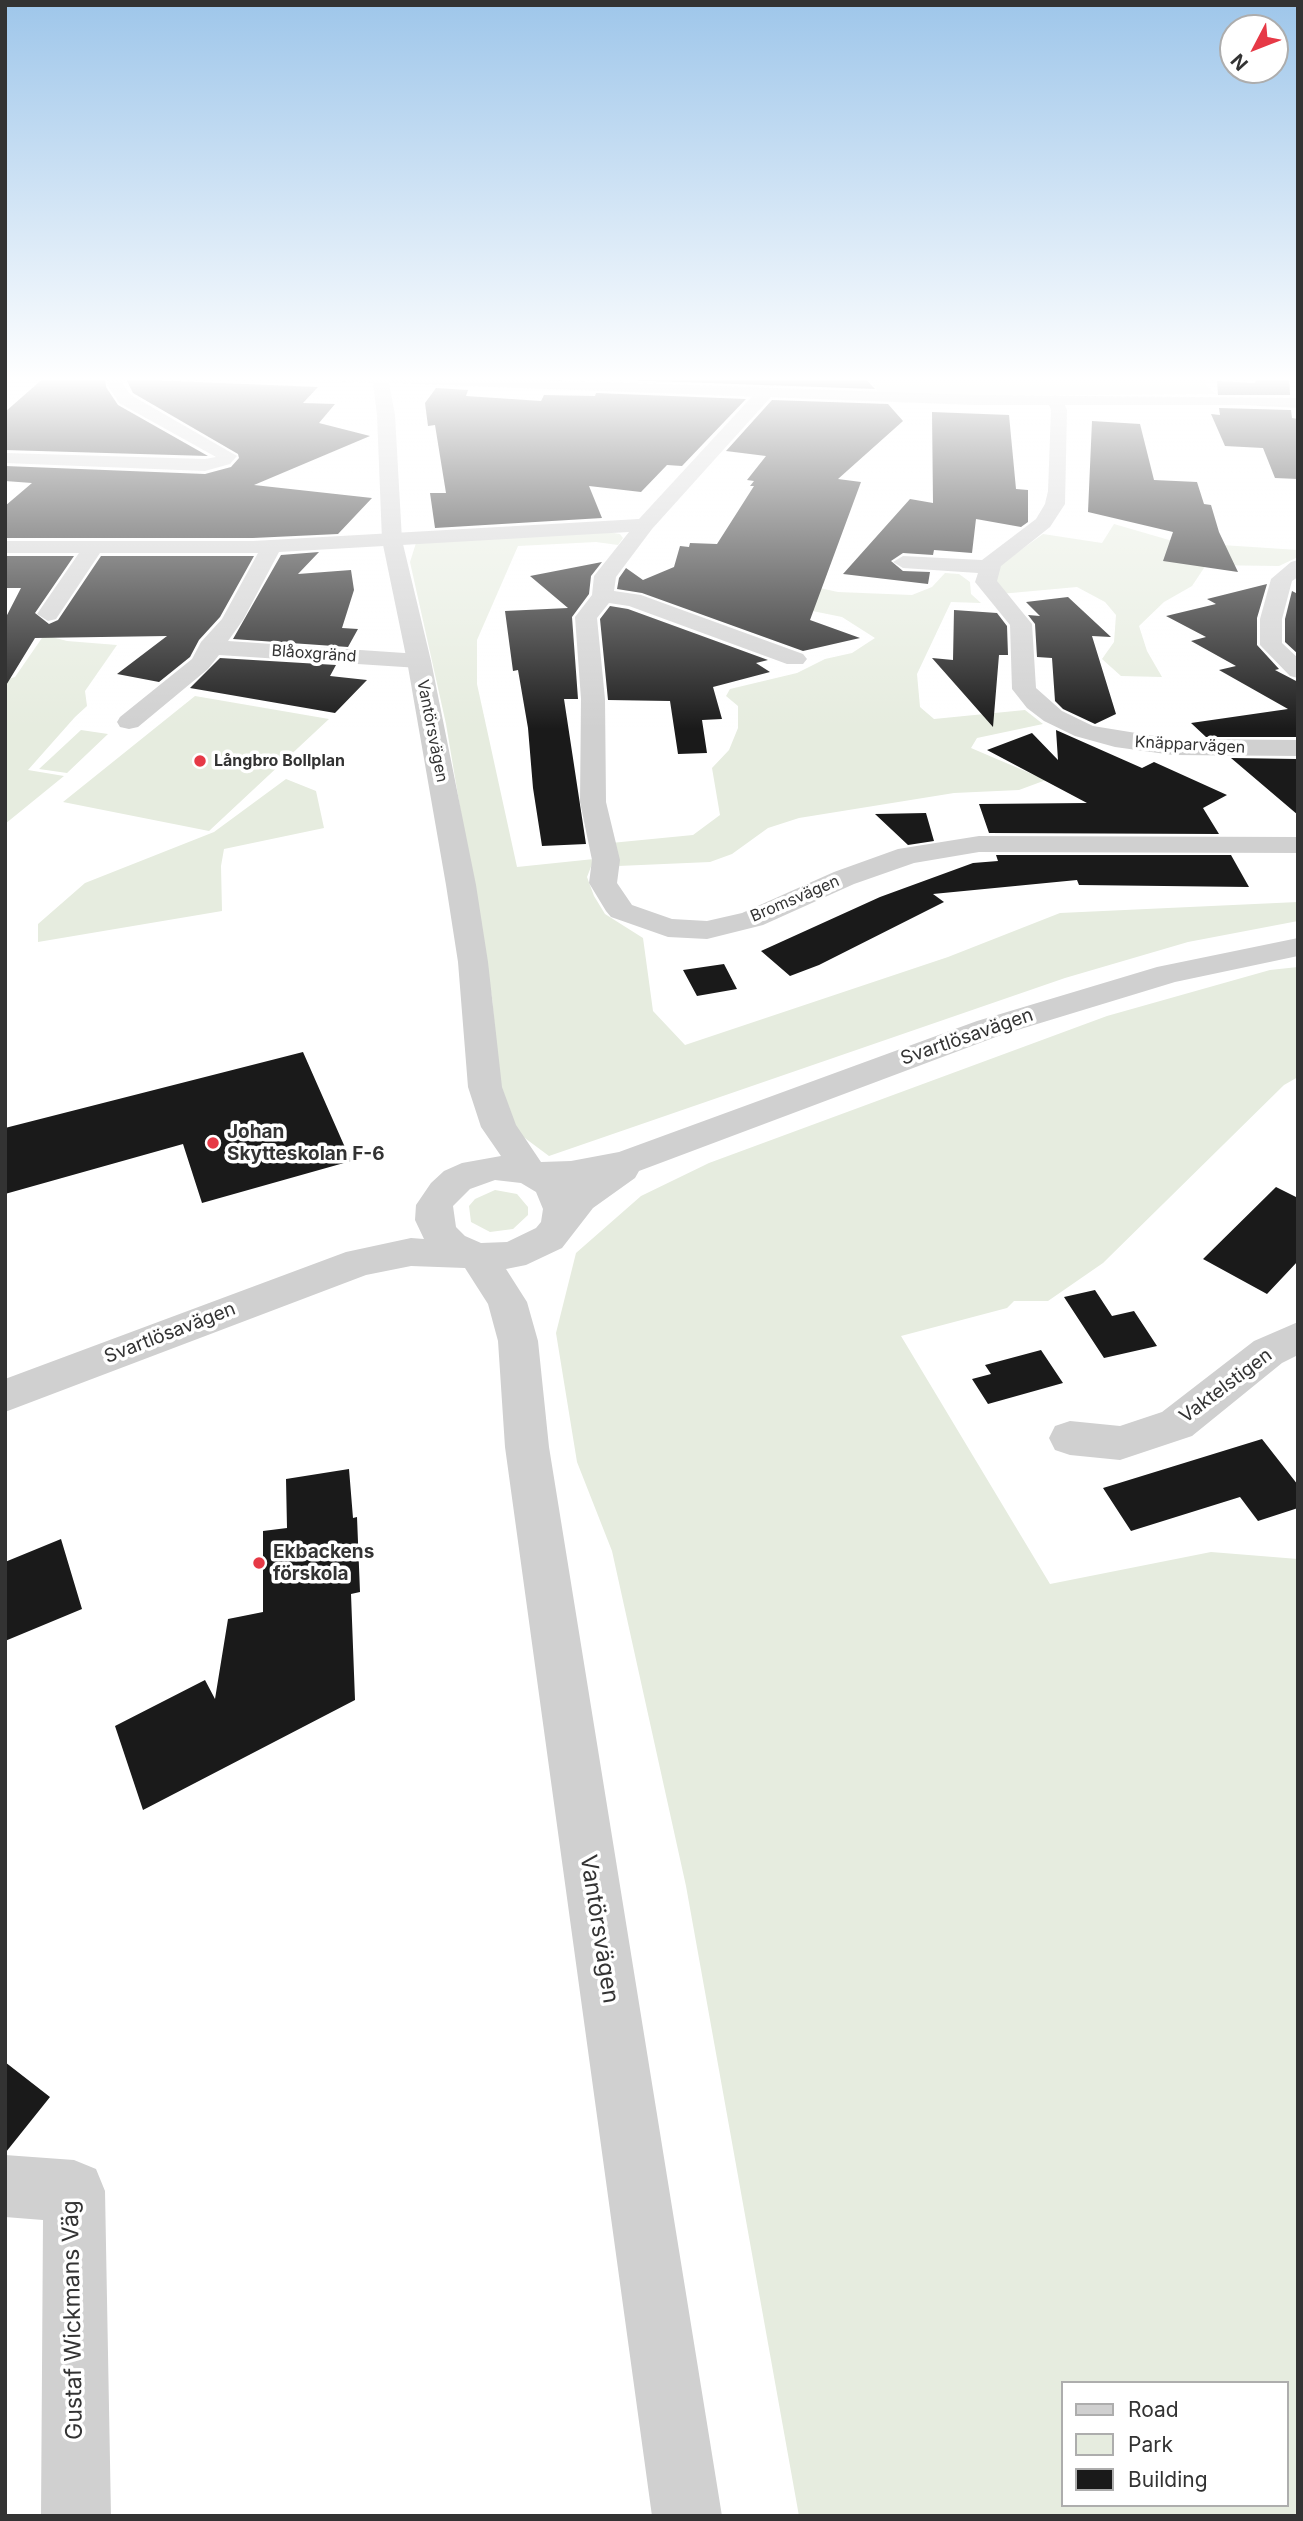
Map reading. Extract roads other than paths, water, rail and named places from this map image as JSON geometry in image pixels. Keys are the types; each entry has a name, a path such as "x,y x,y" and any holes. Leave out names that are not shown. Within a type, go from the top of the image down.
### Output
{"street":[{"name":"Vantörsvägen","path":"390,494 392,540 419,661 473,962 485,1087 499,1127 533,1172"},
{"name":"Bromsvägen","path":"673,494 605,576 603,596 586,617 593,699 593,802 606,860 603,883 621,911 668,928 707,930 752,919 844,878 908,855 979,844 1298,845"},
{"path":"903,562 988,567 1043,523 1055,504 1057,494"},
{"path":"5,547 272,546 530,534 645,525"},
{"path":"129,722 200,664 209,647 232,620 272,546"},
{"path":"48,614 93,548"},
{"path":"1298,566 1282,579 1271,620 1270,645 1298,671"},
{"name":"Knäpparvägen","path":"988,567 988,588 1021,624 1024,689 1053,716 1084,731 1133,743 1173,747 1298,748"},
{"path":"603,596 633,600 796,659"},
{"name":"Blåoxgränd","path":"209,647 419,661"},
{"name":"Svartlösavägen","path":"533,1172 594,1170 646,1156 989,1028 1168,974 1298,947"},
{"name":"Vantörsvägen","path":"450,1186 472,1159 485,1087"},
{"name":"Svartlösavägen","path":"554,1231 587,1193 609,1176 646,1156"},
{"path":"495,1168 533,1172 559,1195 562,1209 554,1231 512,1255 472,1255 440,1234 434,1220 435,1205 450,1186 495,1168"},
{"name":"Svartlösavägen","path":"336,1270 400,1234 450,1186"},
{"name":"Vantörsvägen","path":"518,1341 528,1278 554,1231"},
{"name":"Svartlösavägen","path":"5,1396 360,1262 411,1252 472,1255"},
{"name":"Vantörsvägen","path":"472,1255 507,1302 518,1341 527,1447 687,2516"},
{"name":"Vaktelstigen","path":"1070,1438 1120,1443 1177,1424 1268,1352 1298,1337"},
{"name":"Gustaf Wickmans Väg","path":"5,2186 74,2191 76,2516"}],"place":[{"name":"Långbro Bollplan","path":"200,761"},
{"name":"Johan Skytteskolan F-6","path":"213,1143"},
{"name":"Ekbackens förskola","path":"259,1563"}]}
